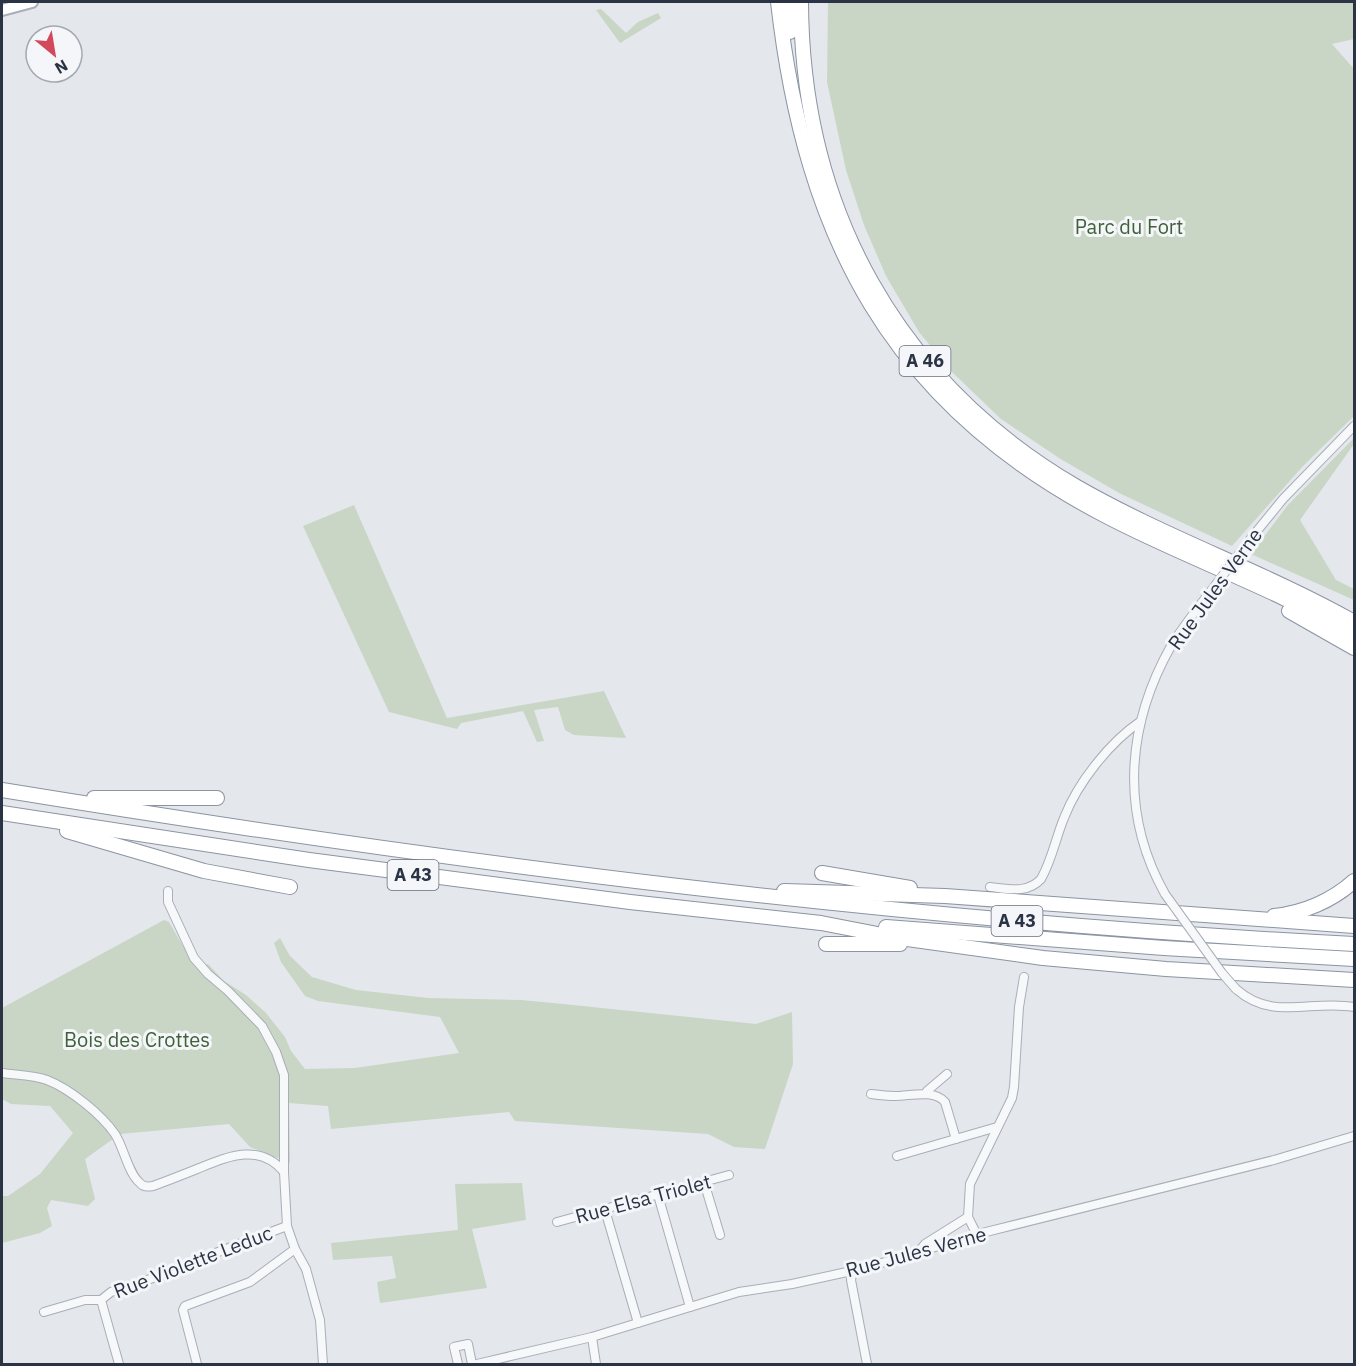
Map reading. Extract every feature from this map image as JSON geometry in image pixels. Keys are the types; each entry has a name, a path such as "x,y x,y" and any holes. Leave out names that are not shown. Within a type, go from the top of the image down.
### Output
{"highway":[{"path":"778,2 785,57 804,143"},
{"name":"A 46","path":"789,2 792,74 804,143 820,198 849,266 877,315 892,338 935,389 981,435 1043,481 1107,517 1196,558 1352,644"},
{"name":"A 46","path":"801,2 802,41 812,126 834,201 852,246 868,276 887,308 922,357 988,424 1050,470 1108,504 1252,570 1354,622"},
{"path":"802,41 809,2"},
{"path":"1252,570 1329,600 1354,613"},
{"name":"A 43","path":"2,790 343,844 846,906 1022,921 1354,944"},
{"path":"50,798 217,798"},
{"path":"6,814 204,871 290,887"},
{"name":"A 43","path":"6,814 420,876 821,923 1219,952 1354,959"},
{"path":"822,873 981,899"},
{"path":"1251,918 1281,915 1306,909 1334,896 1354,881"},
{"path":"680,886 981,899 1354,926"},
{"path":"821,923 950,945 1102,964 1354,980"},
{"path":"826,944 950,945"},
{"path":"1292,977 1354,987"}],"street":[{"path":"2,10 32,2"},
{"name":"Rue Jules Verne","path":"1354,426 1283,499 1214,587 1170,649 1157,675 1141,721 1134,776 1136,815 1148,858 1165,894 1236,989 1250,1000 1266,1006 1280,1008 1338,1005 1354,1007"},
{"path":"990,887 1025,889 1041,879 1063,820 1078,789 1126,731 1141,721"},
{"path":"168,891 168,902 194,958 262,1026 276,1052 284,1075 288,1226 295,1249 306,1269 320,1320 323,1365"},
{"path":"977,1235 968,1217 970,1184 1012,1098 1019,1007 1024,977"},
{"path":"2,1073 45,1079 64,1088 84,1102 113,1132 135,1177 140,1184 146,1187 235,1154 256,1154 271,1160 285,1172"},
{"path":"927,1094 927,1091 947,1074"},
{"path":"871,1094 892,1096 927,1094 941,1097 945,1102 956,1139"},
{"path":"897,1156 997,1127"},
{"name":"Rue Jules Verne","path":"477,1365 500,1362 592,1337 739,1292 792,1284 853,1270 977,1235 1274,1160 1354,1136"},
{"name":"Rue Elsa Triolet","path":"557,1222 729,1175"},
{"path":"704,1182 720,1234"},
{"path":"658,1196 690,1307"},
{"path":"605,1210 638,1323"},
{"path":"919,1251 925,1244 968,1217"},
{"name":"Rue Violette Leduc","path":"44,1312 85,1300 100,1300 111,1292 168,1273 288,1226"},
{"path":"197,1365 183,1310 185,1306 250,1282 295,1249"},
{"path":"853,1270 851,1280 867,1365"},
{"name":"Rue Violette Leduc","path":"100,1300 119,1365"},
{"path":"592,1337 596,1365"},
{"path":"458,1365 454,1347 468,1344 472,1365"}],"green space":[{"name":"Parc du Fort","path":"828,2 1354,2 1354,39 1332,44 1354,69 1354,416 1303,466 1232,546 1119,493 1059,458 1001,419 952,372 919,332 886,276 864,225 846,170 827,82"},
{"path":"601,9 626,33 638,22 658,13 661,18 620,43 596,10"},
{"path":"1354,438 1354,444 1300,520 1336,580 1354,589 1354,600 1251,554 1287,506"},
{"path":"354,505 447,718 604,691 626,738 574,735 565,730 558,707 534,710 544,741 537,742 523,711 461,723 457,729 389,712 303,526"},
{"name":"Bois des Crottes","path":"164,920 169,922 195,967 208,964 224,981 246,995 266,1013 285,1037 291,1051 305,1069 355,1068 459,1053 440,1017 318,1001 305,996 281,962 274,943 280,938 290,956 312,977 356,990 428,998 521,1000 756,1024 792,1012 793,1064 765,1149 734,1147 708,1134 515,1121 509,1112 331,1129 328,1106 289,1103 290,1163 250,1147 229,1124 120,1134 85,1159 95,1199 88,1206 51,1200 47,1208 52,1226 40,1233 2,1243 2,1196 8,1196 40,1174 73,1133 50,1106 11,1104 2,1099 2,1008"},
{"path":"522,1183 526,1220 472,1229 487,1288 380,1303 377,1282 396,1278 392,1256 333,1260 331,1243 458,1230 455,1184"}]}
